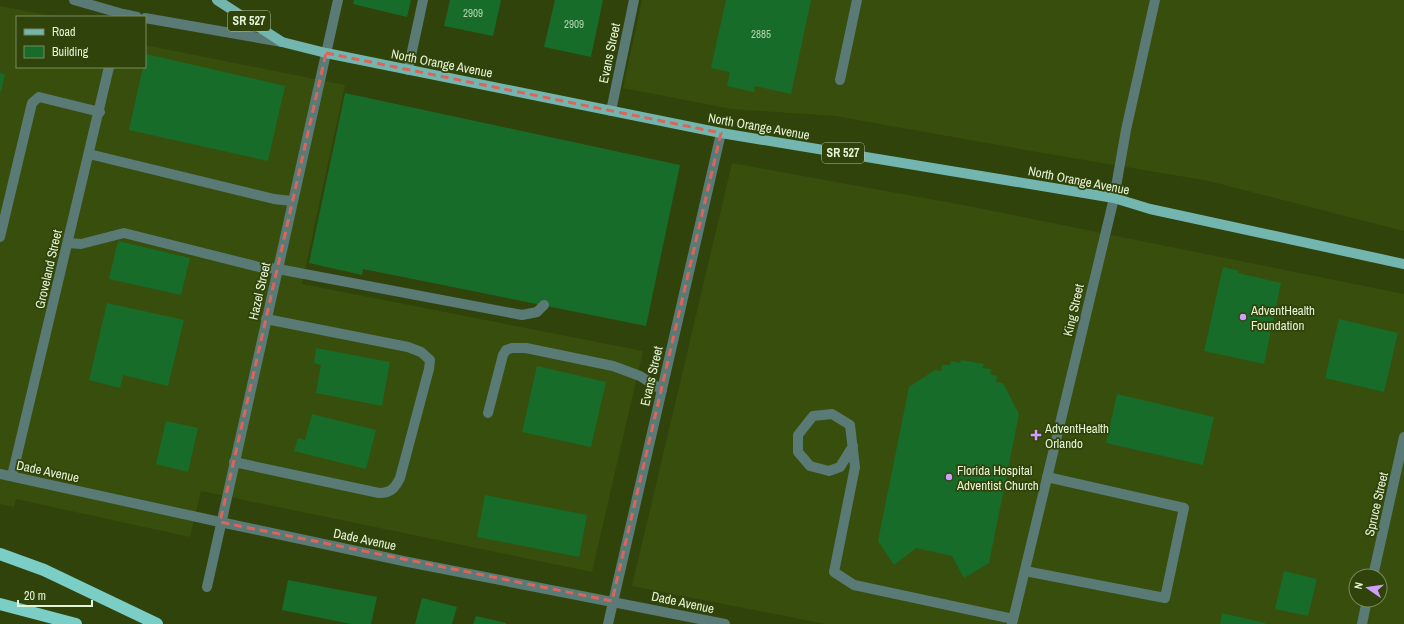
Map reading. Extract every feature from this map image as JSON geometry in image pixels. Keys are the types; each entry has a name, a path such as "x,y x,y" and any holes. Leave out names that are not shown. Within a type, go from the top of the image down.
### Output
{"highway":[{"path":"0,554 44,570 157,624"},
{"path":"0,604 76,624"}],"main road":[{"name":"North Orange Avenue","path":"216,0 282,42 326,53 721,133 1114,198 1150,209 1404,264"}],"street":[{"path":"74,0 122,16"},
{"name":"Hazel Street","path":"207,587 220,522 338,0"},
{"path":"408,70 423,0"},
{"name":"Evans Street","path":"611,110 634,0"},
{"path":"840,80 857,0"},
{"name":"King Street","path":"1012,621 1114,198 1126,130 1155,0"},
{"path":"146,18 282,42"},
{"name":"Groveland Street","path":"12,476 100,112 109,68"},
{"path":"0,237 32,103 39,97 100,112"},
{"name":"Evans Street","path":"608,624 612,601 721,133"},
{"path":"89,154 274,199 292,201"},
{"path":"68,243 81,244 124,233 259,267 278,269 522,314 537,312 544,305"},
{"path":"234,462 379,493 388,493 396,487 400,478 429,369 430,360 421,352 408,347 266,319"},
{"path":"488,413 503,354 506,350 512,348 541,350 613,366 640,376 662,390"},
{"path":"853,446 840,467 829,470 810,466 802,457 798,452 798,435 813,416 832,414 850,425 853,446 855,467 834,572 854,585 1012,621"},
{"name":"Spruce Street","path":"1375,568 1404,437"},
{"name":"Dade Avenue","path":"0,474 408,562 726,624"},
{"path":"1024,571 1165,598 1184,508 1047,477"},
{"path":"1362,624 1365,608"}],"highlighted area":[{"path":"326,53 721,133 612,601 220,522"}],"shaded area":[{"path":"642,0 1404,0 1404,231 1209,181 835,116 731,109 623,88"},
{"path":"0,6 52,16 16,16 16,68 146,68 146,45 345,85 302,284 643,351 592,572 201,491 190,537 16,499 14,507 0,504"},
{"name":"AdventHealth Orlando","path":"732,163 963,205 1404,294 1404,624 825,624 632,586"}],"building":[{"path":"354,0 411,0 407,17 353,4"},
{"path":"450,0 501,0 493,36 444,26"},
{"path":"555,0 603,0 591,57 544,47"},
{"path":"726,0 811,0 791,94 755,86 754,92 727,86 730,72 711,68"},
{"path":"146,54 285,86 268,161 129,130 143,68 146,68"},
{"path":"0,73 5,74 1,91 0,91"},
{"path":"345,93 680,165 646,326 363,269 362,275 309,263"},
{"path":"118,241 190,258 181,295 109,279"},
{"name":"AdventHealth Foundation","path":"1223,267 1239,271 1238,273 1281,283 1264,364 1204,351"},
{"path":"107,303 184,320 168,386 123,375 120,388 89,380"},
{"path":"1339,319 1398,333 1384,392 1325,378"},
{"path":"316,348 390,362 382,406 316,393 321,365 314,363"},
{"name":"Florida Hospital Adventist Church","path":"961,360 984,364 982,368 991,369 990,374 997,376 996,382 1003,383 1019,414 989,563 964,578 952,556 916,548 894,565 878,541 909,387 935,370 941,371 942,365 950,365 951,361 960,363"},
{"path":"537,366 606,382 591,447 522,432"},
{"path":"1117,394 1214,417 1203,465 1106,443"},
{"path":"312,414 376,430 366,469 294,451 298,438 305,440"},
{"path":"166,421 198,428 188,472 156,464"},
{"path":"485,495 587,515 579,557 477,537"},
{"path":"1284,571 1317,579 1308,616 1275,609"},
{"path":"288,580 377,597 371,624 351,624 282,610"},
{"path":"422,598 457,607 452,624 415,624"},
{"path":"1222,613 1265,623 1265,624 1220,624"},
{"path":"476,616 506,623 506,624 473,624"}],"place":[{"name":"AdventHealth Foundation","path":"1243,317"},
{"name":"AdventHealth Orlando","path":"1036,435"},
{"name":"Florida Hospital Adventist Church","path":"949,477"}]}
